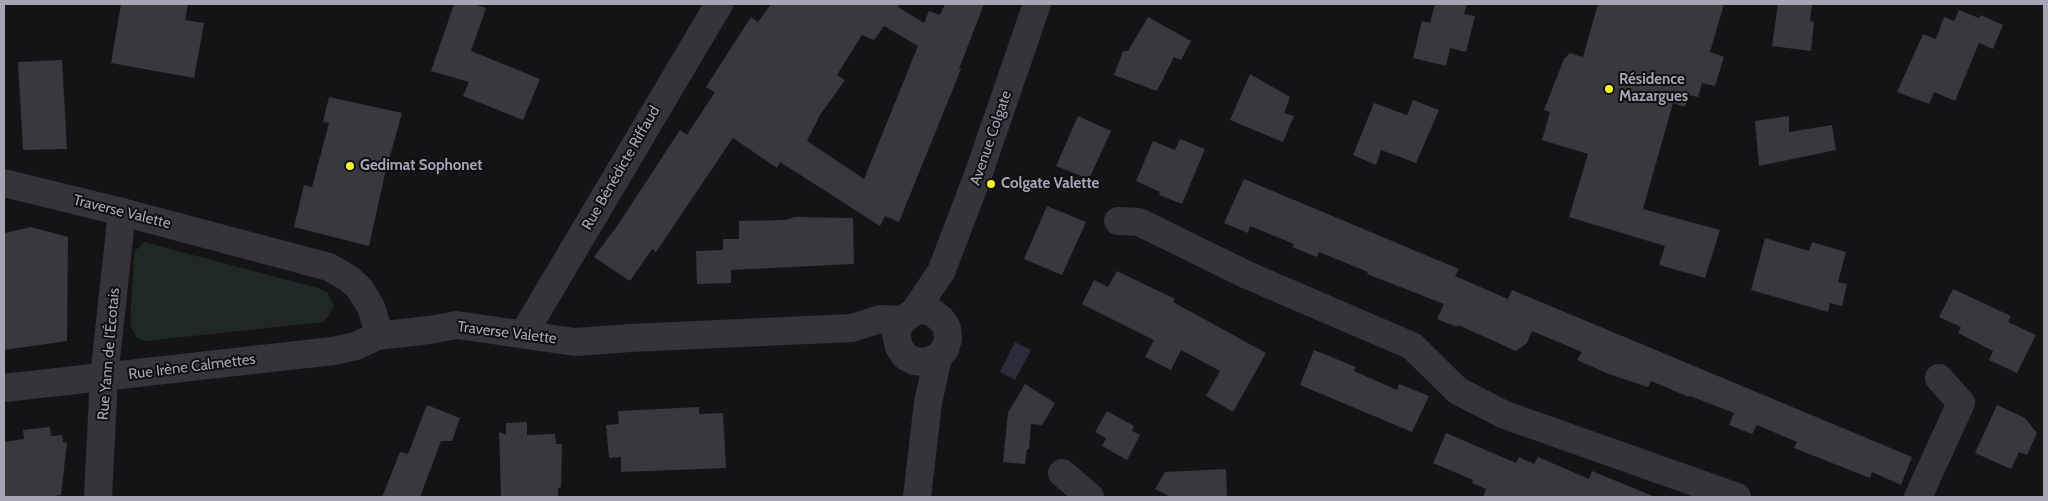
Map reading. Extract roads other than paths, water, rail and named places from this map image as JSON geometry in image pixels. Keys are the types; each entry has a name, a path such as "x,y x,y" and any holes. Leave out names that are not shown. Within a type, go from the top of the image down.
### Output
{"street":[{"name":"Rue Bénédicte Riffaud","path":"526,335 530,322 719,4"},
{"name":"Avenue Colgate","path":"918,497 928,403 917,355 896,333 941,272 977,178 1037,4"},
{"name":"Traverse Valette","path":"4,184 122,212 329,267 348,278 360,289 376,323 377,336 457,325 575,342 852,328 880,319 908,316"},
{"name":"Rue Yann de l'Écotais","path":"98,497 104,377 122,212"},
{"path":"1118,221 1139,222 1247,275 1412,346 1458,391 1505,415 1738,497"},
{"name":"Avenue Colgate","path":"917,355 945,349 948,339 946,328 941,319 941,272"},
{"path":"908,316 924,310 933,313 941,319"},
{"name":"Traverse Valette","path":"852,328 917,355"},
{"name":"Rue Irène Calmettes","path":"4,388 332,351 356,346 377,336"},
{"path":"1918,497 1961,403 1939,378"},
{"path":"1062,473 1090,497"}],"water":[{"path":"1015,342 1031,350 1015,380 1000,372"}],"place":[{"name":"Résidence Mazargues","path":"1609,89"},
{"name":"Gedimat Sophonet","path":"350,166"},
{"name":"Colgate Valette","path":"991,184"}]}
